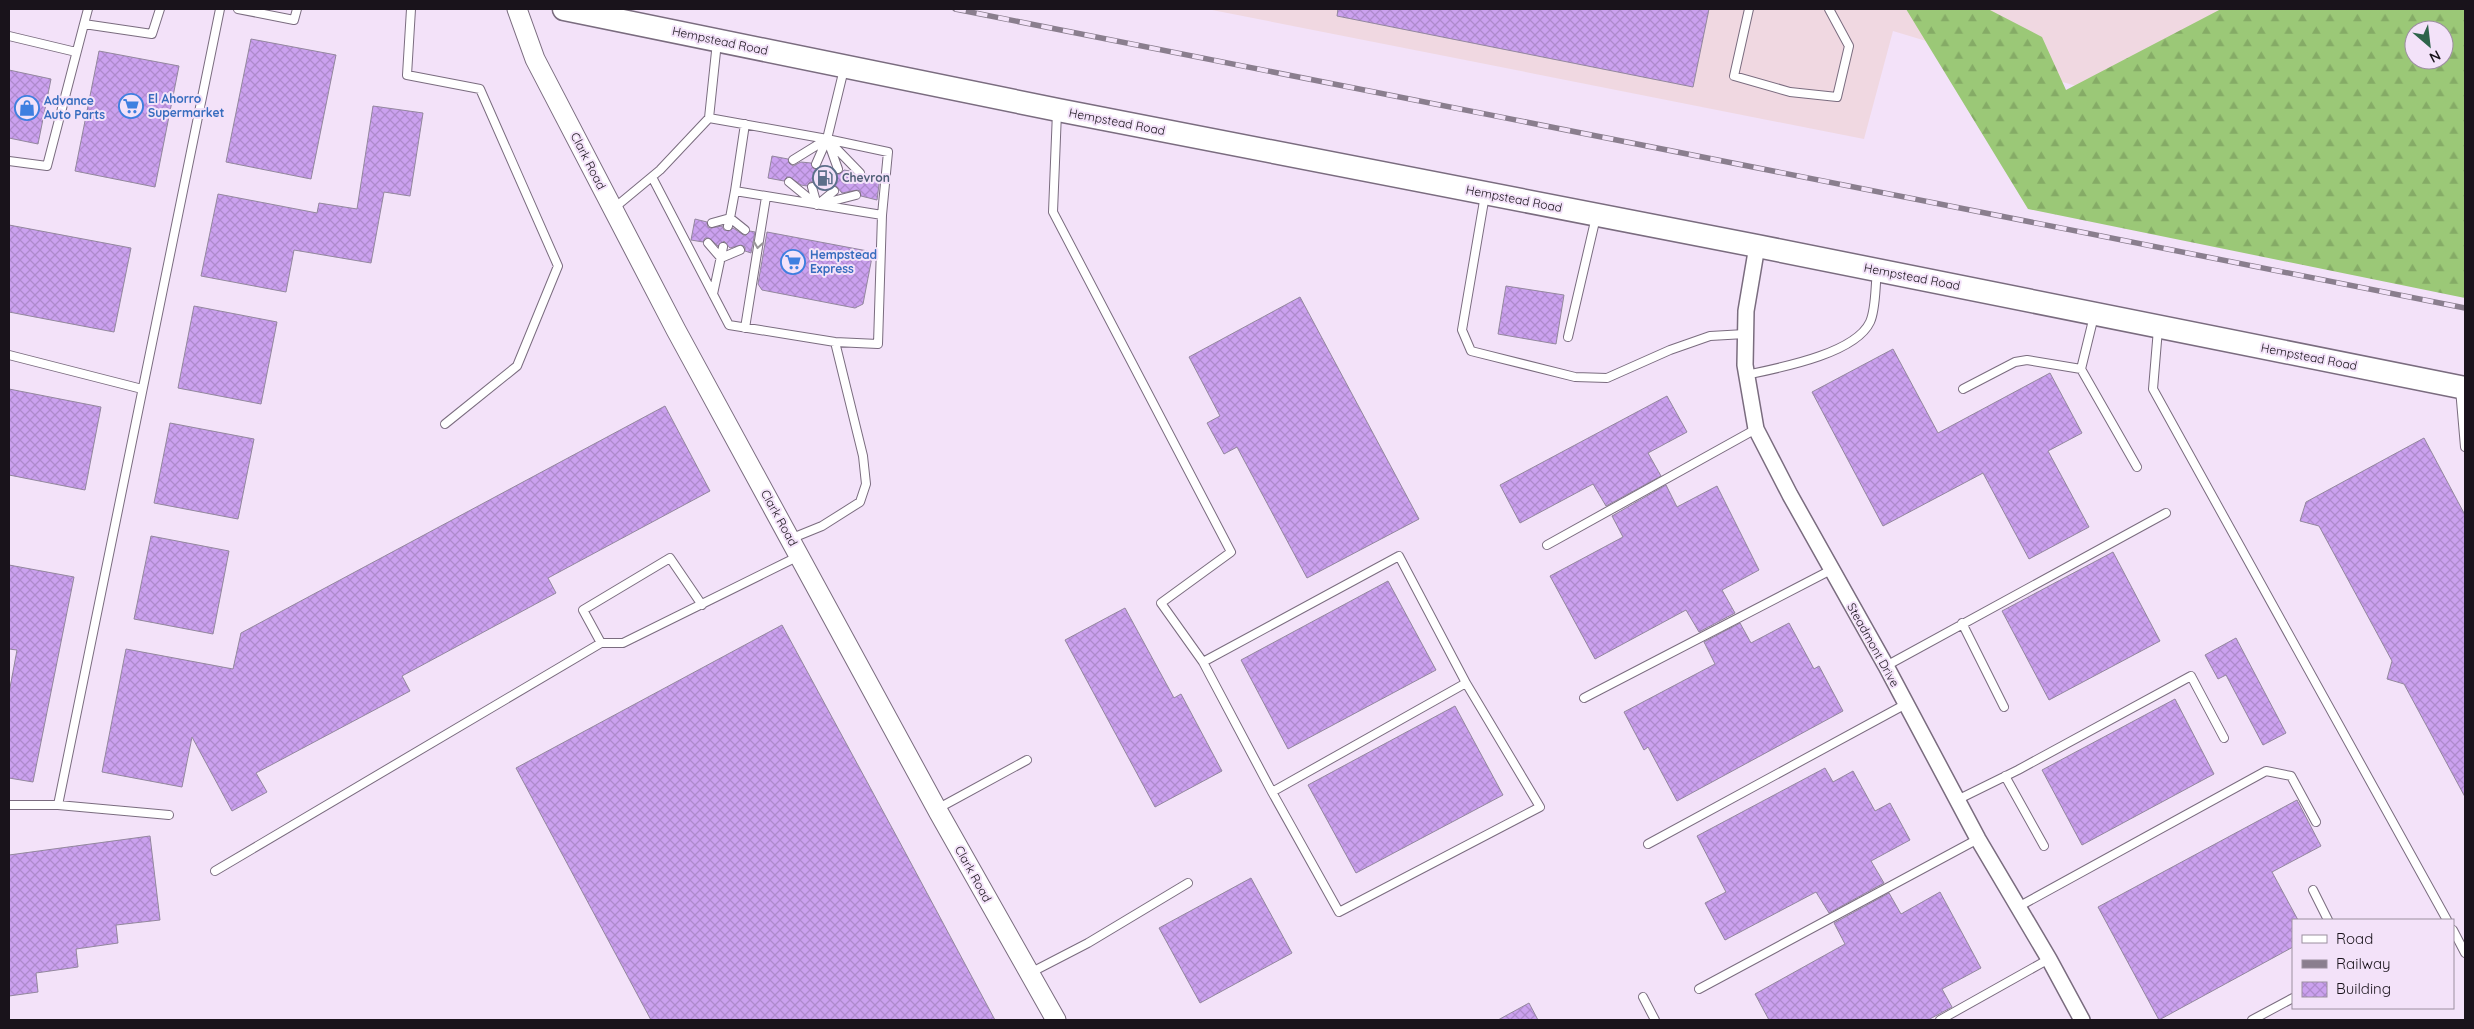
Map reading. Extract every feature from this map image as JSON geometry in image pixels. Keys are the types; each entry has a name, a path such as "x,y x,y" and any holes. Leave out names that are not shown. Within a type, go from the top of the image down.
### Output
{"main road":[{"name":"Hempstead Road","path":"564,9 1058,110 1757,246 2463,388"}],"street":[{"name":"Clark Road","path":"517,9 536,59 613,209 937,809 1056,1020"},
{"name":"Steadmont Drive","path":"1757,246 1749,287 1745,334 1746,375 1756,429 1978,839 2049,959 2082,1020"}],"lane":[{"path":"9,161 47,166 88,9"},
{"path":"84,24 152,34 160,9"},
{"path":"58,805 220,9"},
{"path":"238,9 294,20 297,9"},
{"path":"411,9 407,75 480,89 558,266 517,366 445,424"},
{"path":"1749,9 1734,76 1790,92 1836,97 1849,46 1829,9"},
{"path":"9,36 76,52"},
{"path":"613,209 652,177 709,118 717,40"},
{"path":"816,164 827,139 845,67"},
{"path":"1058,110 1053,212 1231,552 1162,603 1202,662 1339,912 1540,808 1466,684 1399,556 1202,662"},
{"path":"652,177 729,325 835,342 878,344 882,215 888,152 709,118"},
{"path":"728,226 745,124"},
{"path":"793,160 827,139"},
{"path":"827,139 838,169"},
{"path":"827,139 860,173"},
{"path":"789,182 818,205"},
{"path":"812,187 818,205"},
{"path":"735,191 882,215"},
{"path":"818,205 834,191"},
{"path":"1485,193 1462,330 1471,351 1575,378 1607,378 1670,350 1710,336 1745,334"},
{"path":"818,205 856,195"},
{"path":"745,328 766,196"},
{"path":"1568,337 1597,215"},
{"path":"712,223 730,218"},
{"path":"730,218 745,230"},
{"path":"708,244 721,258"},
{"path":"713,294 723,247"},
{"path":"721,258 740,250"},
{"path":"1746,375 1796,365 1852,341 1864,332 1871,320 1877,270"},
{"path":"2094,314 2081,369 2137,467"},
{"path":"2158,327 2153,389 2446,919"},
{"path":"790,539 822,526 860,502 866,484 863,456 835,342"},
{"path":"9,355 142,390"},
{"path":"1963,389 2015,362 2027,360 2081,369"},
{"path":"2463,388 2465,447"},
{"path":"1547,545 1756,429"},
{"path":"1886,666 1962,622 2112,544 2166,513"},
{"path":"215,871 601,643 622,643 800,556"},
{"path":"601,643 583,610 670,558 702,605"},
{"path":"1584,698 1831,570"},
{"path":"1962,622 2004,707"},
{"path":"1957,800 2191,676 2224,738"},
{"path":"1272,792 1466,684"},
{"path":"1648,844 1906,704"},
{"path":"937,809 1027,760"},
{"path":"2018,907 2266,771 2291,776 2316,822"},
{"path":"2005,776 2044,846"},
{"path":"9,805 58,805 169,814"},
{"path":"1699,989 1978,839"},
{"path":"1030,973 1088,943 1188,883"},
{"path":"2314,890 2328,919"},
{"path":"2454,932 2465,952"},
{"path":"1940,1020 2049,959"},
{"path":"1643,997 1655,1020"},
{"path":"2252,1020 2292,999"}],"shaded area":[{"path":"1207,9 2222,9 2076,86 1893,31 1864,139"}],"green space":[{"path":"1906,9 1988,9 2042,37 2066,90 2221,9 2465,9 2465,298 2028,209"}],"building":[{"path":"1338,9 1709,9 1693,87 1337,16"},
{"path":"251,39 336,55 311,179 226,162"},
{"path":"99,51 179,66 155,187 75,171"},
{"name":"Advance Auto Parts","path":"9,70 51,79 38,144 9,138"},
{"path":"373,106 423,113 410,196 384,192 371,263 294,250 286,292 201,276 218,194 317,213 319,203 357,209"},
{"name":"Chevron","path":"772,156 788,159 789,163 793,166 801,162 811,163 814,169 821,166 831,167 837,174 844,170 850,171 859,178 865,174 880,177 877,200 861,196 860,191 857,190 842,193 836,186 827,190 818,188 814,182 810,182 807,186 801,185 790,177 787,177 784,181 768,178"},
{"path":"695,219 707,222 708,227 711,228 722,226 724,230 729,231 733,228 745,236 750,231 755,232 751,253 745,251 745,247 741,245 730,248 724,241 718,246 709,238 705,238 703,242 691,240"},
{"path":"9,225 131,248 114,332 9,312"},
{"path":"767,232 873,252 863,304 855,308 762,290 758,284"},
{"path":"1506,286 1564,295 1556,344 1498,334"},
{"path":"1300,297 1419,519 1307,578 1237,447 1224,454 1207,423 1220,416 1189,357"},
{"path":"194,306 277,322 261,404 178,388"},
{"path":"1893,349 1938,433 2050,373 2082,433 2048,451 2089,527 2029,559 1983,473 1883,526 1812,392"},
{"path":"9,389 101,407 85,490 9,475"},
{"path":"1667,396 1687,432 1648,453 1661,476 1606,506 1593,484 1520,523 1500,485"},
{"path":"665,406 710,491 548,578 556,593 402,676 410,691 256,773 267,792 232,811 192,737 182,787 102,772 126,649 233,669 241,633"},
{"path":"170,423 254,439 238,519 154,503"},
{"path":"2424,438 2465,515 2465,797 2404,684 2387,679 2392,661 2319,526 2300,521 2306,502"},
{"path":"1666,485 1677,507 1717,486 1759,570 1722,590 1735,613 1699,632 1686,610 1595,659 1550,576 1623,537 1612,516"},
{"path":"151,536 229,551 213,634 134,619"},
{"path":"2113,552 2160,641 2049,700 2002,611"},
{"path":"9,565 74,577 33,782 9,778 9,693 17,650 9,649"},
{"path":"1388,581 1436,670 1288,749 1241,660"},
{"path":"1125,608 1174,698 1181,694 1222,771 1155,807 1065,640"},
{"path":"1740,623 1751,643 1789,623 1814,669 1819,666 1843,711 1677,801 1648,747 1644,750 1624,712 1715,664 1704,642"},
{"path":"782,625 995,1020 651,1020 516,768"},
{"path":"2236,638 2286,733 2263,745 2226,675 2218,679 2205,655"},
{"path":"2175,699 2214,774 2082,845 2042,770"},
{"path":"1455,706 1503,795 1356,873 1308,785"},
{"path":"1825,768 1833,782 1853,771 1875,811 1890,803 1910,840 1871,861 1884,883 1829,913 1816,892 1725,940 1705,903 1726,892 1697,836"},
{"path":"2297,800 2321,846 2272,872 2297,919 2292,919 2292,948 2159,1020 2098,907"},
{"path":"150,836 160,920 116,925 118,943 76,949 78,967 36,973 38,992 9,996 9,855"},
{"path":"1251,878 1292,953 1200,1003 1159,928"},
{"path":"1940,892 1981,968 1942,989 1952,1007 1928,1020 1769,1020 1755,994 1845,944 1834,923 1889,893 1901,914"},
{"path":"1529,1003 1538,1020 1498,1020"}],"railway":[{"path":"955,9 2465,308"}],"place":[{"name":"El Ahorro Supermarket","path":"131,106"},
{"name":"Advance Auto Parts","path":"27,108"},
{"name":"Chevron","path":"825,178"},
{"name":"Hempstead Express","path":"793,262"}]}
